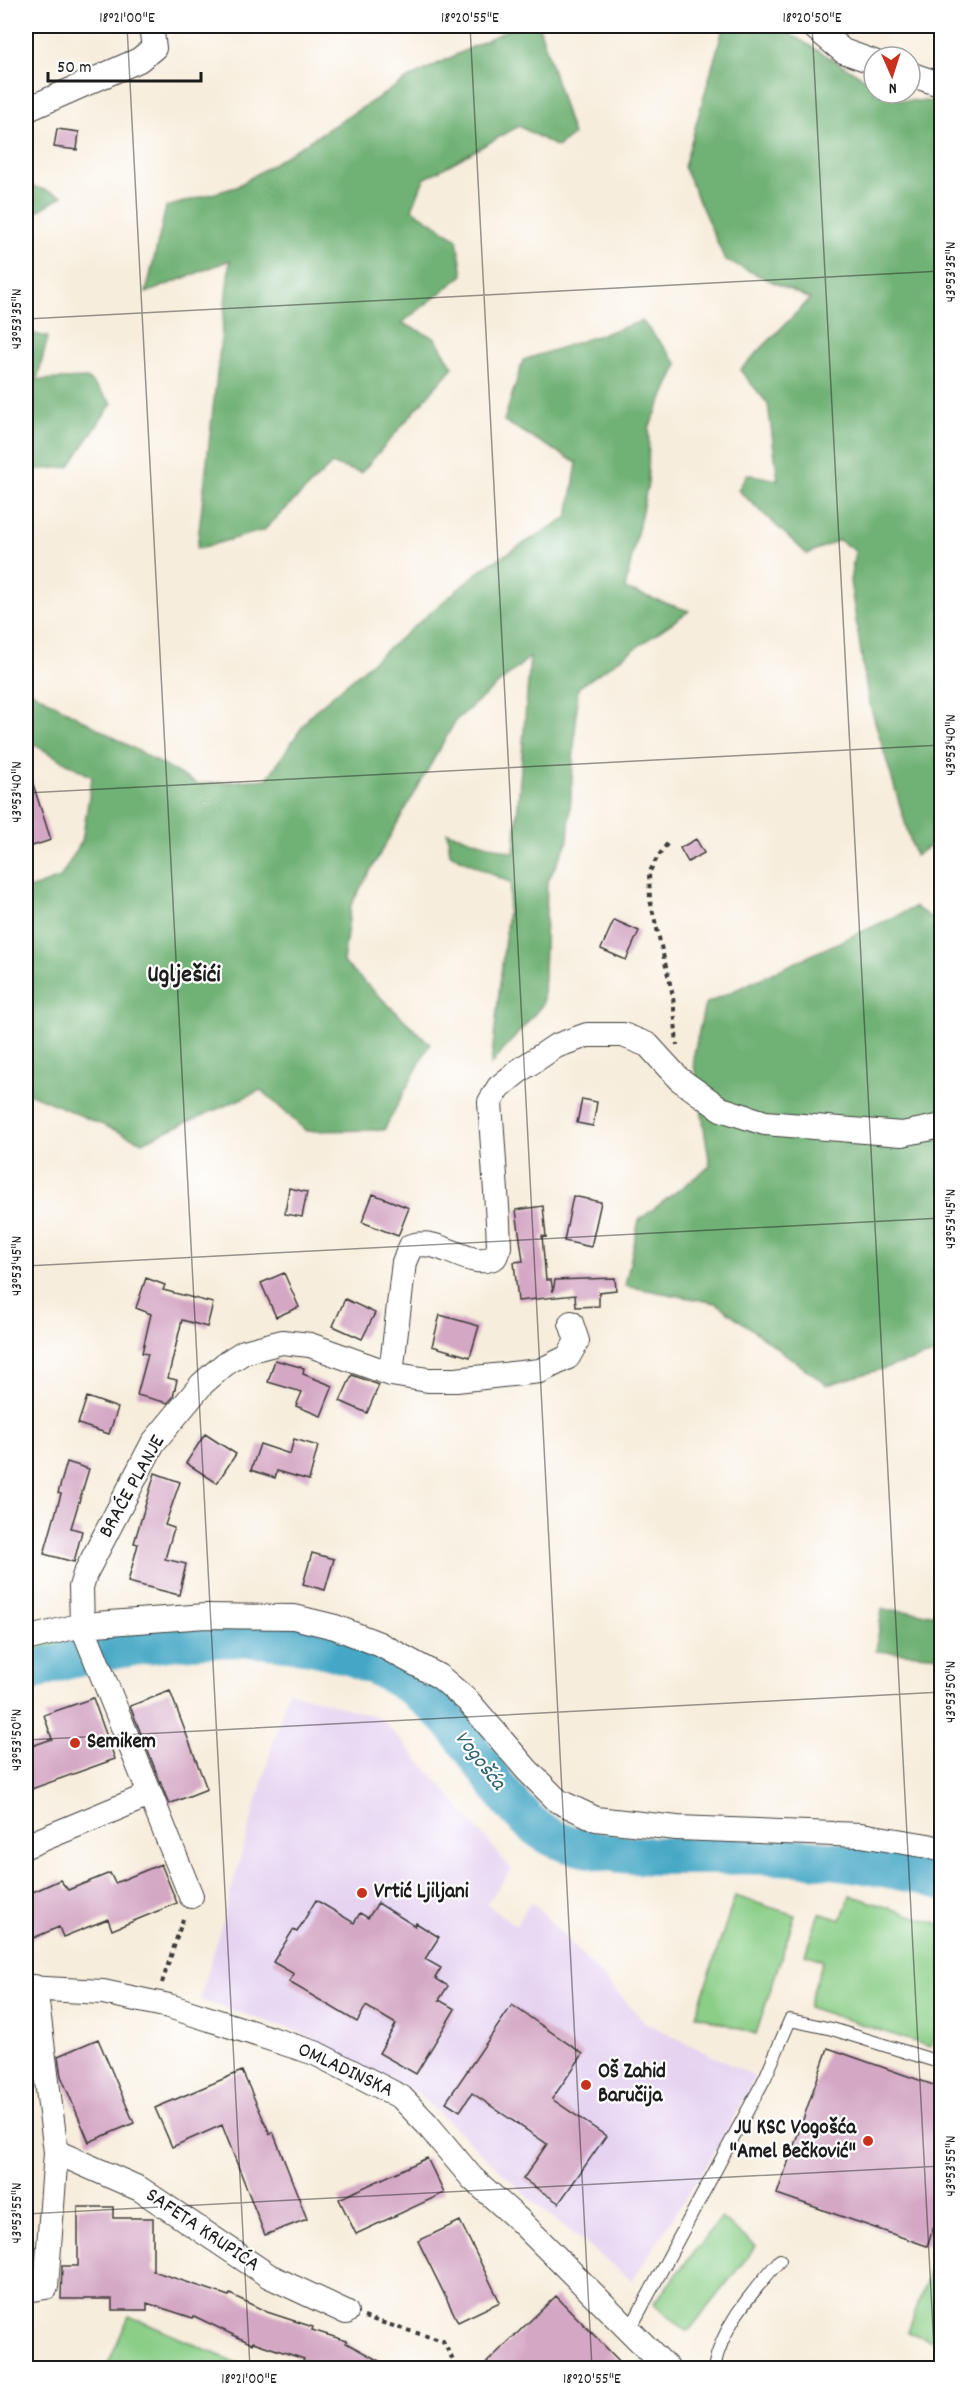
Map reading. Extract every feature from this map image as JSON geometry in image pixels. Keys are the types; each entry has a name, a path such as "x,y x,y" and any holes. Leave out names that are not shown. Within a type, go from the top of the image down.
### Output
{"street":[{"path":"26,110 140,60 154,48 151,26"},
{"path":"813,26 843,51 862,58"},
{"path":"922,78 942,85"},
{"path":"391,1374 404,1262 411,1246 423,1242 478,1262 495,1257 499,1247 490,1102 499,1087 556,1046 587,1035 622,1035 648,1045 679,1079 721,1109 765,1123 902,1134 942,1126"},
{"name":"BRAĆE PLANJE","path":"86,1633 81,1587 85,1574 153,1443 202,1384 225,1364 244,1352 282,1342 310,1345 391,1374 428,1380 456,1380 540,1371 568,1357 578,1341 571,1323"},
{"path":"26,1640 206,1616 294,1617 336,1627 379,1644 440,1677 468,1701 527,1770 558,1801 596,1818 677,1828 861,1835 942,1850"},
{"path":"86,1633 191,1896"},
{"path":"26,1846 149,1795"},
{"path":"30,1987 56,2152 36,2289"},
{"name":"OMLADINSKA","path":"30,1987 103,1992 169,2006 315,2054 401,2097 472,2178 519,2220 667,2368"},
{"name":"SAFETA KRUPIĆA","path":"56,2152 140,2188 269,2276 346,2312"}],"lane":[{"path":"629,2331 765,2078 790,2020 832,2029 942,2062"},
{"path":"714,2368 718,2347 743,2303 780,2260"}],"path":[{"path":"667,844 649,873 650,900 673,996 679,1079"},
{"path":"156,2004 191,1896"},
{"path":"346,2312 443,2341 457,2368"}],"shaded area":[{"path":"288,1691 380,1718 435,1778 512,1870 486,1904 516,1926 531,1901 646,2023 755,2077 713,2155 632,2281 534,2202 416,2092 378,2075 297,2031 200,2000"}],"green space":[{"path":"515,26 539,26 573,135 557,147 519,126 424,179 412,209 457,239 463,275 402,323 435,338 453,367 361,473 332,464 264,530 197,549 230,260 146,293 166,207 236,187 411,77"},
{"path":"731,26 777,26 862,77 862,105 922,105 922,101 940,102 941,104 942,837 915,856 868,698 850,581 855,551 839,540 807,554 738,490 747,474 778,480 768,404 740,370 810,299 725,260 684,167 723,29"},
{"path":"26,184 63,196 26,218"},
{"path":"642,321 678,364 649,428 648,483 625,589 689,611 578,688 568,841 547,883 543,1004 491,1065 511,883 450,854 447,832 514,853 530,657 456,720 351,905 343,962 430,1044 384,1130 306,1131 261,1090 142,1142 26,1092 26,890 60,878 82,841 92,777 26,740 26,688 197,784 267,779 311,714 483,568 568,517 577,463 504,421 523,360"},
{"path":"26,332 48,337 37,380 87,378 112,403 69,467 26,470"},
{"path":"915,907 941,924 941,1352 827,1385 716,1303 625,1286 639,1220 710,1166 693,1058 705,1004"},
{"path":"882,1609 941,1615 941,1656 876,1651"},
{"path":"82,1625 335,1627 330,1651 245,1639 218,1638 163,1642 74,1659 26,1675 26,1640"},
{"path":"850,1895 941,1925 941,2016 931,2047 808,2007 823,1960 805,1954 819,1913 841,1920"},
{"path":"735,1896 795,1915 756,2034 696,2015"},
{"path":"721,2218 756,2246 688,2332 653,2304"},
{"path":"941,2239 941,2368 933,2368 938,2343 908,2332"},
{"path":"129,2316 248,2368 106,2368"}],"building":[{"path":"57,129 79,132 77,150 54,147"},
{"path":"26,772 29,772 51,840 26,848"},
{"path":"696,839 704,853 688,862 680,848"},
{"path":"614,920 639,931 626,960 601,949"},
{"path":"582,1099 597,1102 593,1126 577,1123"},
{"path":"289,1188 307,1192 302,1217 285,1214"},
{"path":"373,1194 409,1208 398,1236 362,1222"},
{"path":"573,1196 601,1202 591,1247 564,1241"},
{"path":"543,1206 546,1237 542,1236 546,1280 551,1280 553,1292 555,1280 615,1278 616,1290 599,1292 599,1306 576,1307 575,1295 518,1301 514,1262 523,1261 516,1210"},
{"path":"284,1273 299,1307 276,1317 261,1283"},
{"path":"146,1278 165,1285 163,1290 213,1303 207,1327 182,1320 168,1378 177,1380 173,1397 168,1403 137,1395 148,1354 142,1353 151,1314 136,1308"},
{"path":"345,1299 375,1313 362,1339 333,1326"},
{"path":"440,1315 479,1326 470,1357 432,1346"},
{"path":"275,1360 304,1368 303,1374 333,1386 321,1416 296,1406 302,1392 268,1382"},
{"path":"352,1375 379,1385 367,1413 340,1401"},
{"path":"87,1397 118,1408 109,1434 78,1424"},
{"path":"205,1434 236,1454 217,1483 186,1463"},
{"path":"294,1439 318,1446 309,1480 277,1471 275,1478 251,1470 260,1444 290,1454"},
{"path":"67,1462 89,1469 71,1528 82,1531 74,1562 44,1554 61,1494 58,1493"},
{"path":"155,1473 180,1482 165,1525 174,1528 165,1559 186,1564 179,1595 128,1582 138,1544 134,1543"},
{"path":"312,1553 334,1559 325,1590 303,1584"},
{"path":"170,1691 207,1789 169,1804 130,1706"},
{"name":"Semikem","path":"93,1698 115,1759 26,1791 26,1748 52,1739 44,1715"},
{"path":"161,1864 177,1903 112,1930 108,1919 63,1937 59,1927 26,1941 26,1895 60,1880 68,1890 110,1873 115,1883"},
{"path":"316,1900 354,1923 360,1913 368,1918 378,1903 415,1926 416,1923 439,1937 425,1959 441,1968 435,1978 448,1986 439,2000 455,2009 416,2074 379,2053 396,2024 366,2006 357,2022 289,1982 294,1974 273,1962 293,1930 297,1932"},
{"path":"512,2005 583,2054 552,2099 606,2136 559,2203 523,2179 547,2144 472,2093 460,2111 446,2102"},
{"path":"98,2039 134,2123 89,2142 61,2076 58,2056"},
{"name":"JU KSC Vogošća \"Amel Bečković\"","path":"828,2048 942,2088 942,2205 927,2246 777,2194"},
{"path":"242,2071 270,2134 273,2132 307,2219 265,2235 222,2125 172,2147 155,2108"},
{"path":"427,2158 444,2193 356,2234 339,2199"},
{"path":"78,2207 113,2207 113,2218 153,2218 153,2271 229,2296 230,2294 267,2312 313,2327 312,2330 347,2341 346,2343 392,2368 325,2368 253,2342 252,2344 194,2316 193,2318 147,2303 147,2310 112,2310 112,2299 61,2299 62,2266 78,2266"},
{"path":"460,2221 500,2302 458,2322 418,2241"},
{"path":"556,2296 626,2368 481,2368"}],"waterway":[{"name":"Vogošća","path":"26,1675 57,1663 90,1655 198,1639 288,1642 331,1651 372,1665 410,1686 444,1715 458,1731 498,1786 527,1820 544,1833 563,1842 588,1849 640,1855 747,1855 816,1858 879,1867 942,1881"}],"place":[{"name":"Semikem","path":"75,1743"},
{"name":"Vrtić Ljiljani","path":"362,1893"},
{"name":"OŠ Zahid Baručija","path":"586,2085"},
{"name":"JU KSC Vogošća \"Amel Bečković\"","path":"868,2141"}],"district":[{"name":"Uglješići","path":"184,976"}]}
